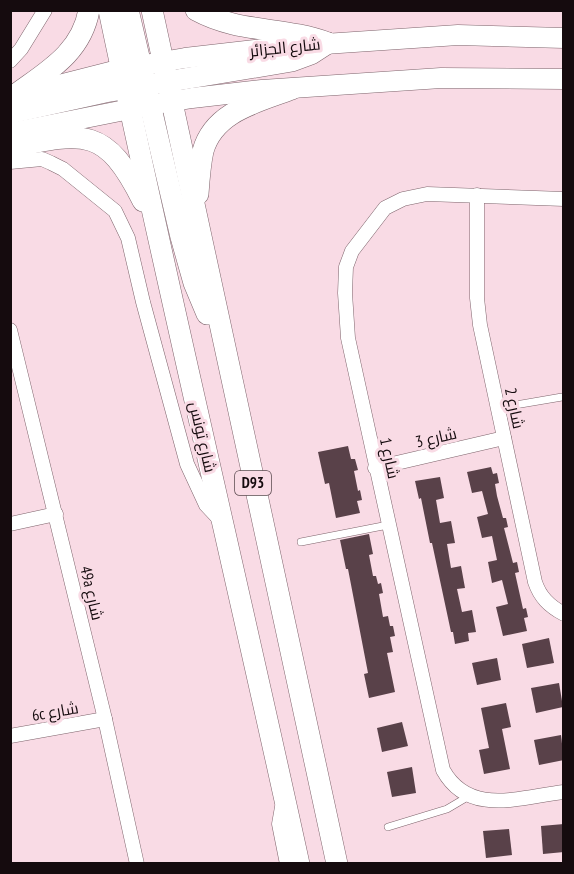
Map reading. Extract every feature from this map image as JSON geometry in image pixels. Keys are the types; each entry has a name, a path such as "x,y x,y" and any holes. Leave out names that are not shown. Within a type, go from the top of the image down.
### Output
{"main road":[{"path":"11,98 77,45 89,10"},
{"name":"شارع تونس","path":"109,10 136,87 158,229 187,370 299,864"},
{"path":"128,10 136,87 188,260 204,307 226,356"},
{"name":"D93","path":"152,10 337,864"},
{"path":"196,10 235,26 301,34 328,43"},
{"name":"شارع الجزائر","path":"328,43 458,34 564,38"},
{"path":"10,113 136,87 292,61 311,54 328,43"},
{"path":"167,82 262,90 441,78 564,79"},
{"path":"11,98 136,87"},
{"path":"10,133 136,87"},
{"path":"196,215 201,159 208,138 214,129 236,111 292,89"},
{"path":"10,148 66,137 99,144 124,165 158,229"}],"street":[{"path":"10,61 21,49 45,10"},
{"path":"10,162 42,159 51,163 63,169 115,211 128,238 142,302 187,464 206,505 223,524"},
{"name":"شارع 1","path":"469,796 454,786 443,770 440,760 348,338 345,286 348,258 385,208 415,195 564,199"},
{"name":"شارع 2","path":"477,195 478,310 482,339 538,589 548,603 564,614"},
{"name":"49a شارع","path":"10,330 105,719 137,864"},
{"name":"شارع 3","path":"375,468 504,438"},
{"path":"10,524 56,514"},
{"name":"6c شارع","path":"10,736 105,719"},
{"path":"469,796 493,801 564,792"},
{"path":"285,800 280,810 279,824 287,864"}],"lane":[{"path":"498,408 562,397"},
{"path":"301,542 388,525"},
{"path":"388,827 447,809 469,796"}],"building":[{"path":"348,446 351,459 355,459 358,470 354,471 362,500 357,501 360,513 336,518 329,483 325,484 318,452"},
{"path":"491,467 493,474 497,473 499,483 495,484 497,496 503,518 506,518 508,527 504,528 513,563 517,562 519,572 515,573 523,609 526,608 528,617 524,618 527,631 503,636 496,607 508,604 502,580 492,583 488,562 497,560 492,536 482,538 477,517 488,514 482,491 472,493 467,472"},
{"path":"440,477 444,498 436,500 440,523 451,521 455,543 447,544 451,568 461,566 465,588 457,589 462,612 472,610 476,632 468,633 469,641 455,644 415,481"},
{"path":"369,534 373,554 369,555 373,576 376,576 378,584 381,583 383,593 379,594 383,617 388,616 395,636 390,637 393,652 387,653 395,692 369,698 364,674 368,673 348,569 346,569 340,540"},
{"path":"549,638 554,663 527,668 522,644"},
{"path":"497,658 501,680 477,685 472,663"},
{"path":"559,683 563,707 536,713 531,688"},
{"path":"506,703 511,727 502,729 510,769 484,774 479,750 489,748 481,708"},
{"path":"402,722 408,746 382,752 377,728"},
{"path":"561,735 564,760 539,765 534,740"},
{"path":"412,767 416,793 392,797 387,772"},
{"path":"564,824 564,852 543,854 541,826"},
{"path":"509,829 512,855 486,858 483,831"}]}
